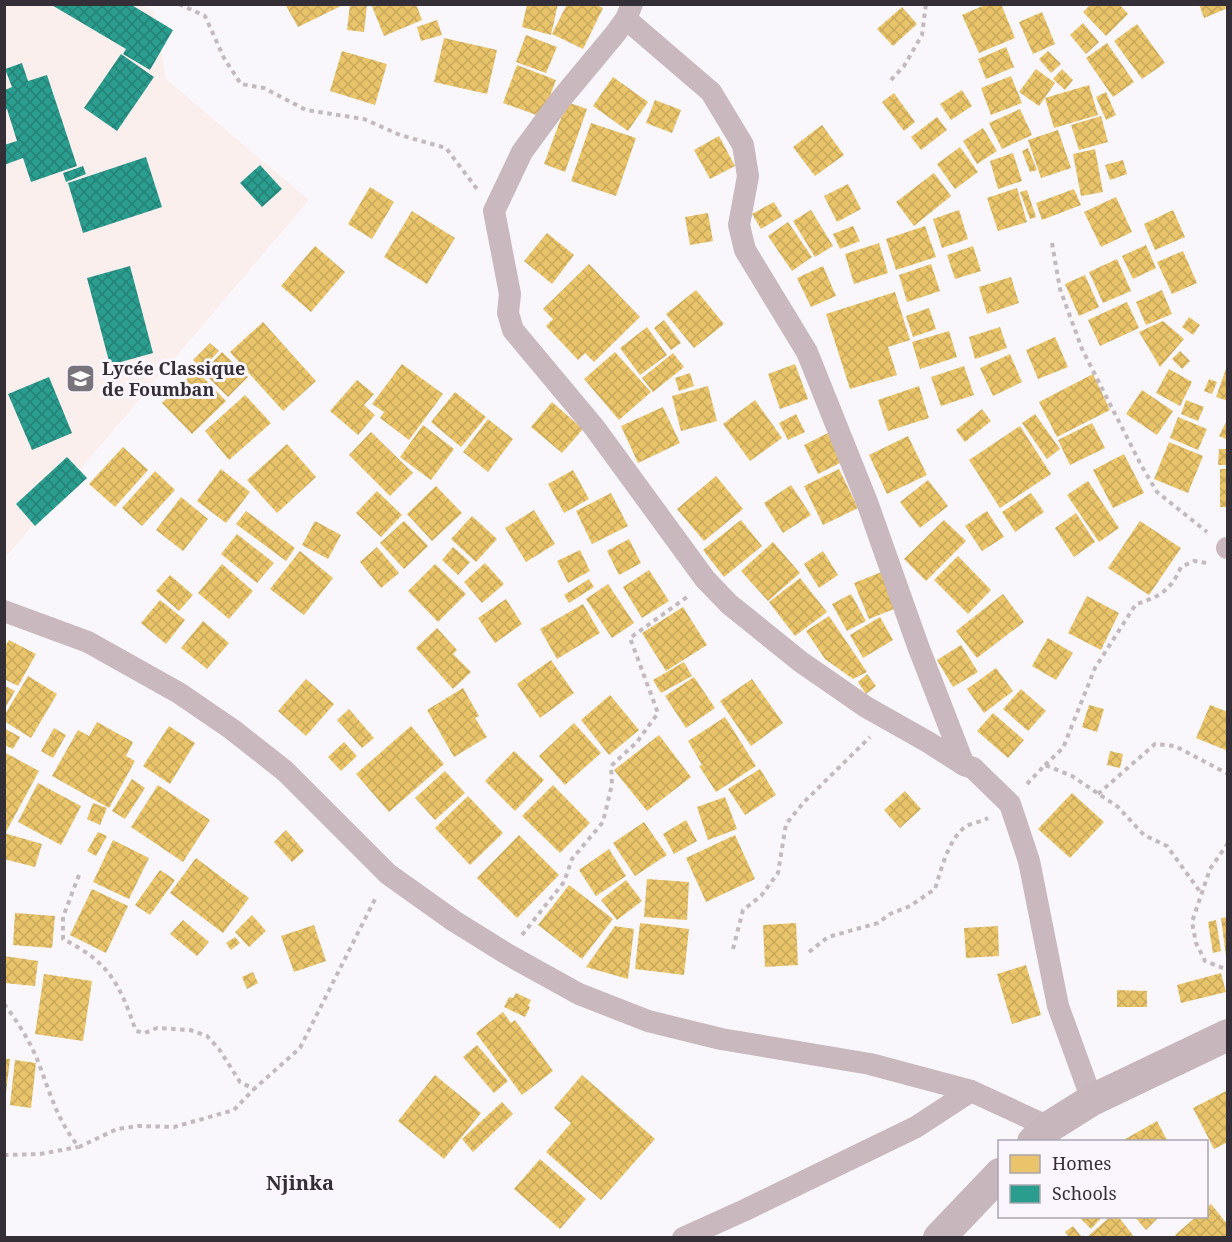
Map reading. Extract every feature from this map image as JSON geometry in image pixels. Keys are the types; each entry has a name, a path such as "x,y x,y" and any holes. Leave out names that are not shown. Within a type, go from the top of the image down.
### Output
{"main road":[{"path":"1041,1134 1092,1100 1227,1035"},
{"path":"939,1238 998,1175"}],"street":[{"path":"964,765 918,646 867,502 807,352 745,250 738,225 748,176 743,145 711,92 629,12 522,152 494,211 510,294 508,313 513,330 594,427 705,579 729,604 801,662 866,707 964,765 973,768 1010,804 1029,861 1058,1006 1092,1100"},
{"path":"4,611 88,642 179,693 285,771 388,873 454,921 579,994 648,1021 720,1039 870,1064 971,1091 1041,1134"},
{"path":"683,1238 916,1127 971,1091"}],"path":[{"path":"179,4 205,16 224,58 241,84 264,88 306,110 364,119 400,135 446,148 494,211"},
{"path":"891,80 904,66 922,35 926,4"},
{"path":"1052,243 1060,289 1082,348 1146,474 1157,492 1210,534"},
{"path":"809,952 828,937 878,923 935,889 955,838 966,827 984,820 1010,804 1063,748 1095,668 1136,604 1156,598 1175,580 1181,567 1194,561 1210,563"},
{"path":"507,954 564,882 572,859 603,822 612,784 611,766 637,742 658,713 630,638 682,602 705,579"},
{"path":"733,949 743,909 761,896 778,873 786,824 804,802 874,733"},
{"path":"1098,794 1155,744 1175,746 1227,774"},
{"path":"1045,765 1072,776 1118,807 1144,836 1167,846 1201,893"},
{"path":"1227,843 1210,869 1192,922 1196,943 1205,962 1227,970"},
{"path":"4,1155 40,1154 79,1147 117,1129 138,1126 174,1127 234,1110 300,1048 388,873"},
{"path":"79,875 63,917 63,939 101,962 113,978 136,1031 145,1033 157,1028 190,1030 207,1036 219,1049 240,1082 254,1089"},
{"path":"4,1004 27,1038 66,1132 79,1147"}],"shaded area":[{"name":"Lycée Classique de Foumban","path":"5,5 143,5 154,11 166,79 309,200 5,558"}],"building: Homes":[{"path":"285,4 345,4 298,27"},
{"path":"350,4 367,5 364,32 347,30"},
{"path":"371,4 416,4 422,20 384,36"},
{"path":"527,4 558,4 551,35 522,27"},
{"path":"567,4 595,4 603,8 583,49 552,34"},
{"path":"987,4 1001,4 1015,38 979,53 962,15"},
{"path":"1091,4 1119,4 1128,14 1106,36 1083,12"},
{"path":"1199,4 1228,4 1228,8 1204,18"},
{"path":"902,7 917,24 893,46 877,29"},
{"path":"1042,12 1055,44 1033,54 1019,22"},
{"path":"437,20 442,35 421,41 417,27"},
{"path":"1083,23 1099,42 1086,54 1070,35"},
{"path":"1137,24 1165,63 1142,79 1114,41"},
{"path":"526,35 557,47 546,73 516,62"},
{"path":"444,38 497,50 487,94 434,82"},
{"path":"1107,43 1134,82 1113,97 1086,58"},
{"path":"1006,47 1014,67 986,79 978,59"},
{"path":"342,51 387,64 375,105 330,91"},
{"path":"1048,51 1061,64 1051,73 1039,59"},
{"path":"517,65 556,80 542,117 503,103"},
{"path":"1036,69 1055,83 1039,106 1019,92"},
{"path":"1062,69 1073,80 1065,90 1053,79"},
{"path":"1011,76 1022,103 991,115 981,88"},
{"path":"613,77 648,102 628,131 593,106"},
{"path":"1089,85 1098,115 1054,128 1045,98"},
{"path":"962,90 972,106 951,120 940,104"},
{"path":"1106,92 1116,115 1106,120 1096,97"},
{"path":"894,93 915,122 904,131 882,102"},
{"path":"655,100 681,110 672,133 646,123"},
{"path":"567,102 587,109 565,172 544,164"},
{"path":"1020,109 1032,135 1002,149 989,123"},
{"path":"1101,116 1108,142 1079,150 1071,125"},
{"path":"937,117 947,130 921,150 911,137"},
{"path":"591,123 636,138 616,196 571,181"},
{"path":"822,125 844,155 815,176 793,147"},
{"path":"983,128 997,151 977,164 963,141"},
{"path":"1058,130 1071,168 1041,178 1028,140"},
{"path":"719,136 735,166 710,179 694,150"},
{"path":"960,147 978,172 955,189 937,164"},
{"path":"1028,148 1037,170 1030,172 1022,151"},
{"path":"1095,149 1103,192 1081,196 1073,154"},
{"path":"1013,153 1022,181 998,189 990,161"},
{"path":"1123,160 1127,174 1110,180 1105,165"},
{"path":"934,173 951,196 914,226 896,202"},
{"path":"848,184 861,209 837,222 824,196"},
{"path":"370,187 394,202 372,239 348,224"},
{"path":"1017,188 1027,222 998,231 987,198"},
{"path":"1074,189 1081,205 1042,220 1036,203"},
{"path":"1027,190 1036,217 1030,219 1020,192"},
{"path":"1116,197 1132,232 1101,247 1084,212"},
{"path":"774,202 782,216 761,229 752,214"},
{"path":"811,210 833,246 815,257 793,221"},
{"path":"959,210 968,239 942,248 933,219"},
{"path":"1173,210 1185,237 1155,250 1144,224"},
{"path":"412,211 455,238 427,284 384,257"},
{"path":"708,213 713,241 690,245 685,217"},
{"path":"788,222 812,257 792,271 768,236"},
{"path":"853,226 860,241 840,249 833,234"},
{"path":"925,226 936,257 896,270 886,239"},
{"path":"547,233 574,255 552,284 524,261"},
{"path":"879,243 888,273 854,284 845,254"},
{"path":"1146,245 1156,268 1133,279 1122,256"},
{"path":"315,246 345,272 311,312 281,286"},
{"path":"973,246 981,271 955,279 947,255"},
{"path":"1183,251 1197,283 1172,294 1157,262"},
{"path":"1117,259 1131,291 1103,303 1089,272"},
{"path":"589,264 640,317 594,362 585,353 578,360 546,326 553,319 543,309"},
{"path":"931,264 940,291 907,302 899,275"},
{"path":"823,266 836,296 811,307 797,278"},
{"path":"1085,275 1099,307 1079,316 1065,284"},
{"path":"1011,277 1019,303 987,314 979,287"},
{"path":"696,290 724,324 694,348 666,314"},
{"path":"1162,290 1172,314 1146,325 1136,302"},
{"path":"895,292 910,340 888,347 897,375 850,389 826,314"},
{"path":"1127,302 1139,328 1100,346 1088,320"},
{"path":"929,308 936,329 913,337 906,316"},
{"path":"1189,317 1200,325 1193,335 1182,327"},
{"path":"664,320 681,343 671,350 654,328"},
{"path":"1163,321 1184,339 1160,367 1139,332"},
{"path":"263,322 316,381 283,411 230,352"},
{"path":"647,327 667,355 640,375 620,348"},
{"path":"1000,327 1007,348 975,359 969,337"},
{"path":"949,331 957,357 920,369 912,342"},
{"path":"1055,337 1068,367 1038,379 1026,350"},
{"path":"210,343 219,351 202,368 193,360"},
{"path":"1180,351 1190,361 1182,369 1172,359"},
{"path":"222,352 248,377 228,397 203,372"},
{"path":"615,352 651,392 619,420 584,379"},
{"path":"673,353 684,367 653,392 642,378"},
{"path":"1010,354 1022,382 993,396 980,368"},
{"path":"402,364 443,394 409,440 380,418 384,412 372,404"},
{"path":"795,364 808,399 780,409 768,374"},
{"path":"964,366 974,395 941,406 931,377"},
{"path":"1228,366 1228,401 1216,397"},
{"path":"1169,369 1192,382 1180,406 1156,393"},
{"path":"196,370 226,401 192,434 162,403"},
{"path":"690,373 694,386 679,391 675,378"},
{"path":"1093,374 1110,410 1057,437 1039,402"},
{"path":"1209,379 1217,382 1212,394 1204,391"},
{"path":"357,380 374,394 364,405 375,415 358,435 330,411"},
{"path":"708,386 717,421 681,431 672,396"},
{"path":"919,386 929,418 888,431 878,400"},
{"path":"1142,390 1173,411 1157,435 1126,414"},
{"path":"455,392 486,417 461,447 431,422"},
{"path":"245,395 271,423 229,460 205,431"},
{"path":"755,400 782,438 750,461 723,424"},
{"path":"1186,400 1204,407 1198,421 1181,414"},
{"path":"552,402 583,429 562,453 531,427"},
{"path":"663,407 680,443 638,463 621,426"},
{"path":"982,409 991,421 965,442 956,430"},
{"path":"796,414 805,432 788,440 779,423"},
{"path":"1035,414 1060,449 1047,459 1022,423"},
{"path":"1178,417 1207,429 1198,450 1170,438"},
{"path":"1228,418 1228,440 1219,436"},
{"path":"488,419 513,439 488,472 463,452"},
{"path":"1092,423 1105,448 1070,465 1058,440"},
{"path":"423,425 454,449 431,480 400,457"},
{"path":"1020,426 1051,474 1000,508 969,460"},
{"path":"832,431 846,460 818,474 804,445"},
{"path":"371,432 413,473 390,496 349,455"},
{"path":"908,436 927,475 887,494 869,455"},
{"path":"1169,442 1203,456 1188,493 1154,479"},
{"path":"287,444 316,477 277,513 247,480"},
{"path":"123,447 148,470 115,507 89,484"},
{"path":"1219,449 1228,449 1228,465 1218,465"},
{"path":"1124,454 1144,493 1113,508 1093,470"},
{"path":"221,469 250,492 226,523 197,501"},
{"path":"839,469 858,508 823,525 804,486"},
{"path":"1220,469 1228,469 1228,507 1220,507"},
{"path":"573,470 589,499 564,513 548,484"},
{"path":"155,471 175,490 142,526 122,508"},
{"path":"716,476 743,509 704,541 677,509"},
{"path":"928,480 948,506 920,528 900,502"},
{"path":"1088,481 1119,528 1099,542 1067,495"},
{"path":"791,485 811,515 783,533 764,503"},
{"path":"436,486 462,513 432,541 407,514"},
{"path":"377,491 402,515 381,537 356,513"},
{"path":"611,493 628,526 592,544 576,511"},
{"path":"1031,493 1044,512 1015,532 1002,512"},
{"path":"181,497 208,519 183,551 156,530"},
{"path":"534,510 555,544 526,562 505,528"},
{"path":"246,511 295,548 286,561 236,524"},
{"path":"987,511 1004,537 982,551 965,526"},
{"path":"1076,513 1095,542 1074,557 1055,528"},
{"path":"472,516 497,539 476,562 451,539"},
{"path":"741,520 762,546 724,577 703,550"},
{"path":"944,520 966,541 926,581 904,559"},
{"path":"315,521 341,535 328,559 302,545"},
{"path":"404,521 428,546 404,569 380,543"},
{"path":"1140,521 1181,548 1149,595 1108,568"},
{"path":"237,534 274,563 257,583 221,554"},
{"path":"629,539 641,563 619,575 607,551"},
{"path":"773,542 800,573 768,601 741,571"},
{"path":"377,547 399,573 381,588 360,562"},
{"path":"453,547 470,562 458,575 442,560"},
{"path":"580,550 590,571 568,583 557,561"},
{"path":"300,551 333,578 304,615 270,589"},
{"path":"823,551 838,575 819,588 804,564"},
{"path":"958,556 991,590 968,614 934,580"},
{"path":"485,563 504,584 482,603 464,582"},
{"path":"222,564 253,591 229,619 198,593"},
{"path":"435,564 466,594 438,622 408,591"},
{"path":"649,570 669,601 642,618 623,587"},
{"path":"884,571 899,607 869,619 854,583"},
{"path":"170,575 193,595 179,611 156,591"},
{"path":"800,578 827,612 795,636 769,602"},
{"path":"589,579 594,587 569,603 564,595"},
{"path":"608,584 634,623 612,638 586,599"},
{"path":"851,594 866,621 847,631 832,604"},
{"path":"1003,594 1024,622 977,658 956,631"},
{"path":"1087,596 1119,613 1101,650 1068,633"},
{"path":"506,599 522,624 495,643 478,618"},
{"path":"160,600 185,620 166,644 141,623"},
{"path":"583,604 600,633 557,659 540,629"},
{"path":"683,607 707,645 666,671 642,633"},
{"path":"829,616 867,672 853,679 825,659 806,631"},
{"path":"880,617 893,640 863,658 850,635"},
{"path":"203,621 229,643 207,669 181,648"},
{"path":"437,628 457,650 453,654 471,672 453,689 416,648"},
{"path":"1048,638 1073,653 1056,680 1032,666"},
{"path":"9,640 36,654 18,686 4,679 4,648"},
{"path":"961,645 978,672 953,687 937,660"},
{"path":"551,660 574,693 540,718 517,684"},
{"path":"684,662 692,676 661,693 653,680"},
{"path":"996,668 1013,691 984,713 967,689"},
{"path":"867,674 876,686 866,694 858,682"},
{"path":"28,676 57,694 31,738 4,721 4,716"},
{"path":"694,677 715,708 686,728 665,696"},
{"path":"306,679 334,704 306,736 278,711"},
{"path":"752,679 783,723 751,746 720,701"},
{"path":"4,685 15,691 4,710"},
{"path":"463,688 479,716 475,718 487,737 454,757 427,710"},
{"path":"1021,689 1046,711 1028,731 1003,709"},
{"path":"610,695 639,730 609,755 581,720"},
{"path":"1089,705 1104,709 1097,732 1082,727"},
{"path":"1210,705 1228,712 1228,751 1196,738"},
{"path":"349,709 374,738 362,748 337,720"},
{"path":"993,713 1024,740 1008,758 977,731"},
{"path":"725,717 756,766 716,792 699,766 702,765 688,741"},
{"path":"97,722 133,742 126,756 135,761 109,808 52,776 78,730 89,736"},
{"path":"574,723 601,753 565,785 539,756"},
{"path":"169,726 195,743 170,784 143,766"},
{"path":"411,726 444,764 389,812 356,774"},
{"path":"4,728 20,737 13,749 4,745"},
{"path":"54,728 66,735 53,758 41,751"},
{"path":"659,735 691,777 647,811 614,770"},
{"path":"344,742 357,756 341,771 328,757"},
{"path":"514,751 544,780 515,811 485,781"},
{"path":"1110,751 1123,754 1120,768 1107,765"},
{"path":"4,752 39,771 6,832 4,831"},
{"path":"760,769 776,795 745,815 728,789"},
{"path":"445,771 465,793 435,820 415,798"},
{"path":"132,779 145,788 125,819 112,811"},
{"path":"38,783 81,806 61,845 18,822"},
{"path":"158,785 210,820 183,862 131,827"},
{"path":"553,785 590,823 560,853 522,816"},
{"path":"905,791 921,809 900,828 884,810"},
{"path":"1072,793 1104,822 1070,858 1038,829"},
{"path":"468,796 503,833 470,865 435,828"},
{"path":"725,797 737,829 708,840 697,807"},
{"path":"93,803 107,808 100,825 87,819"},
{"path":"686,820 697,841 674,854 663,834"},
{"path":"644,822 667,855 635,876 613,843"},
{"path":"286,830 304,851 292,862 274,842"},
{"path":"98,832 107,836 96,856 87,851"},
{"path":"4,833 42,844 35,867 4,859"},
{"path":"519,835 559,875 517,918 477,878"},
{"path":"735,835 755,879 706,902 686,858"},
{"path":"113,840 149,858 129,899 93,882"},
{"path":"609,849 626,876 596,896 579,870"},
{"path":"196,858 249,898 223,933 170,893"},
{"path":"160,870 175,880 150,915 135,905"},
{"path":"647,879 689,882 687,920 644,917"},
{"path":"626,880 642,901 617,920 601,900"},
{"path":"569,885 613,919 582,959 538,925"},
{"path":"92,889 128,906 106,953 70,935"},
{"path":"15,913 55,916 52,948 13,945"},
{"path":"252,915 266,931 249,947 235,932"},
{"path":"1228,917 1228,957 1226,957 1221,918"},
{"path":"183,920 209,942 197,956 170,934"},
{"path":"1216,920 1221,951 1213,953 1208,922"},
{"path":"640,923 689,929 684,975 635,969"},
{"path":"796,923 798,965 765,967 763,925"},
{"path":"314,925 326,961 294,972 281,936"},
{"path":"615,926 634,929 628,979 586,967"},
{"path":"998,926 999,956 966,958 964,928"},
{"path":"235,937 240,943 231,950 226,943"},
{"path":"4,956 38,961 35,986 4,983"},
{"path":"1026,965 1041,1015 1012,1024 997,974"},
{"path":"253,972 258,983 247,989 242,977"},
{"path":"1221,973 1226,992 1181,1003 1177,985"},
{"path":"44,974 92,981 83,1041 35,1034"},
{"path":"1117,990 1147,991 1147,1007 1117,1007"},
{"path":"516,993 531,1000 525,1017 504,1007 509,997 513,998"},
{"path":"503,1012 511,1023 515,1020 553,1071 522,1095 476,1033"},
{"path":"477,1045 508,1081 494,1093 463,1057"},
{"path":"4,1059 10,1059 6,1093 4,1093"},
{"path":"15,1060 36,1063 31,1108 10,1105"},
{"path":"435,1075 481,1113 444,1159 398,1121"},
{"path":"582,1075 655,1139 601,1200 546,1152 571,1123 554,1108"},
{"path":"1228,1090 1228,1142 1214,1149 1193,1108"},
{"path":"502,1102 513,1114 473,1152 462,1139"},
{"path":"1157,1121 1167,1140 1124,1140"},
{"path":"540,1159 586,1199 560,1229 514,1189"},
{"path":"1211,1204 1228,1225 1228,1238 1178,1238 1175,1235 1195,1218 1208,1218 1208,1206"},
{"path":"1080,1218 1101,1218 1091,1229"},
{"path":"1109,1218 1120,1218 1135,1238 1086,1238"},
{"path":"1136,1218 1158,1218 1146,1230"},
{"path":"1073,1226 1081,1236 1080,1238 1070,1238 1065,1232"}],"building: Schools":[{"path":"50,4 130,4 173,30 150,70 123,54 126,49"},
{"path":"121,54 154,77 117,131 84,108"},
{"path":"22,63 28,81 47,75 77,166 31,182 23,158 4,165 4,145 17,141 7,109 5,110 5,90 12,87 5,69"},
{"path":"146,157 162,207 83,233 68,183"},
{"path":"260,165 282,189 262,207 240,183"},
{"path":"83,166 86,174 66,182 63,173"},
{"path":"130,266 153,353 110,365 87,278"},
{"path":"49,377 72,433 32,450 8,394"},
{"path":"67,457 87,478 35,526 16,504"}],"place":[{"name":"Lycée Classique de Foumban","path":"81,379"}],"district":[{"name":"Njinka","path":"300,1183"}]}
